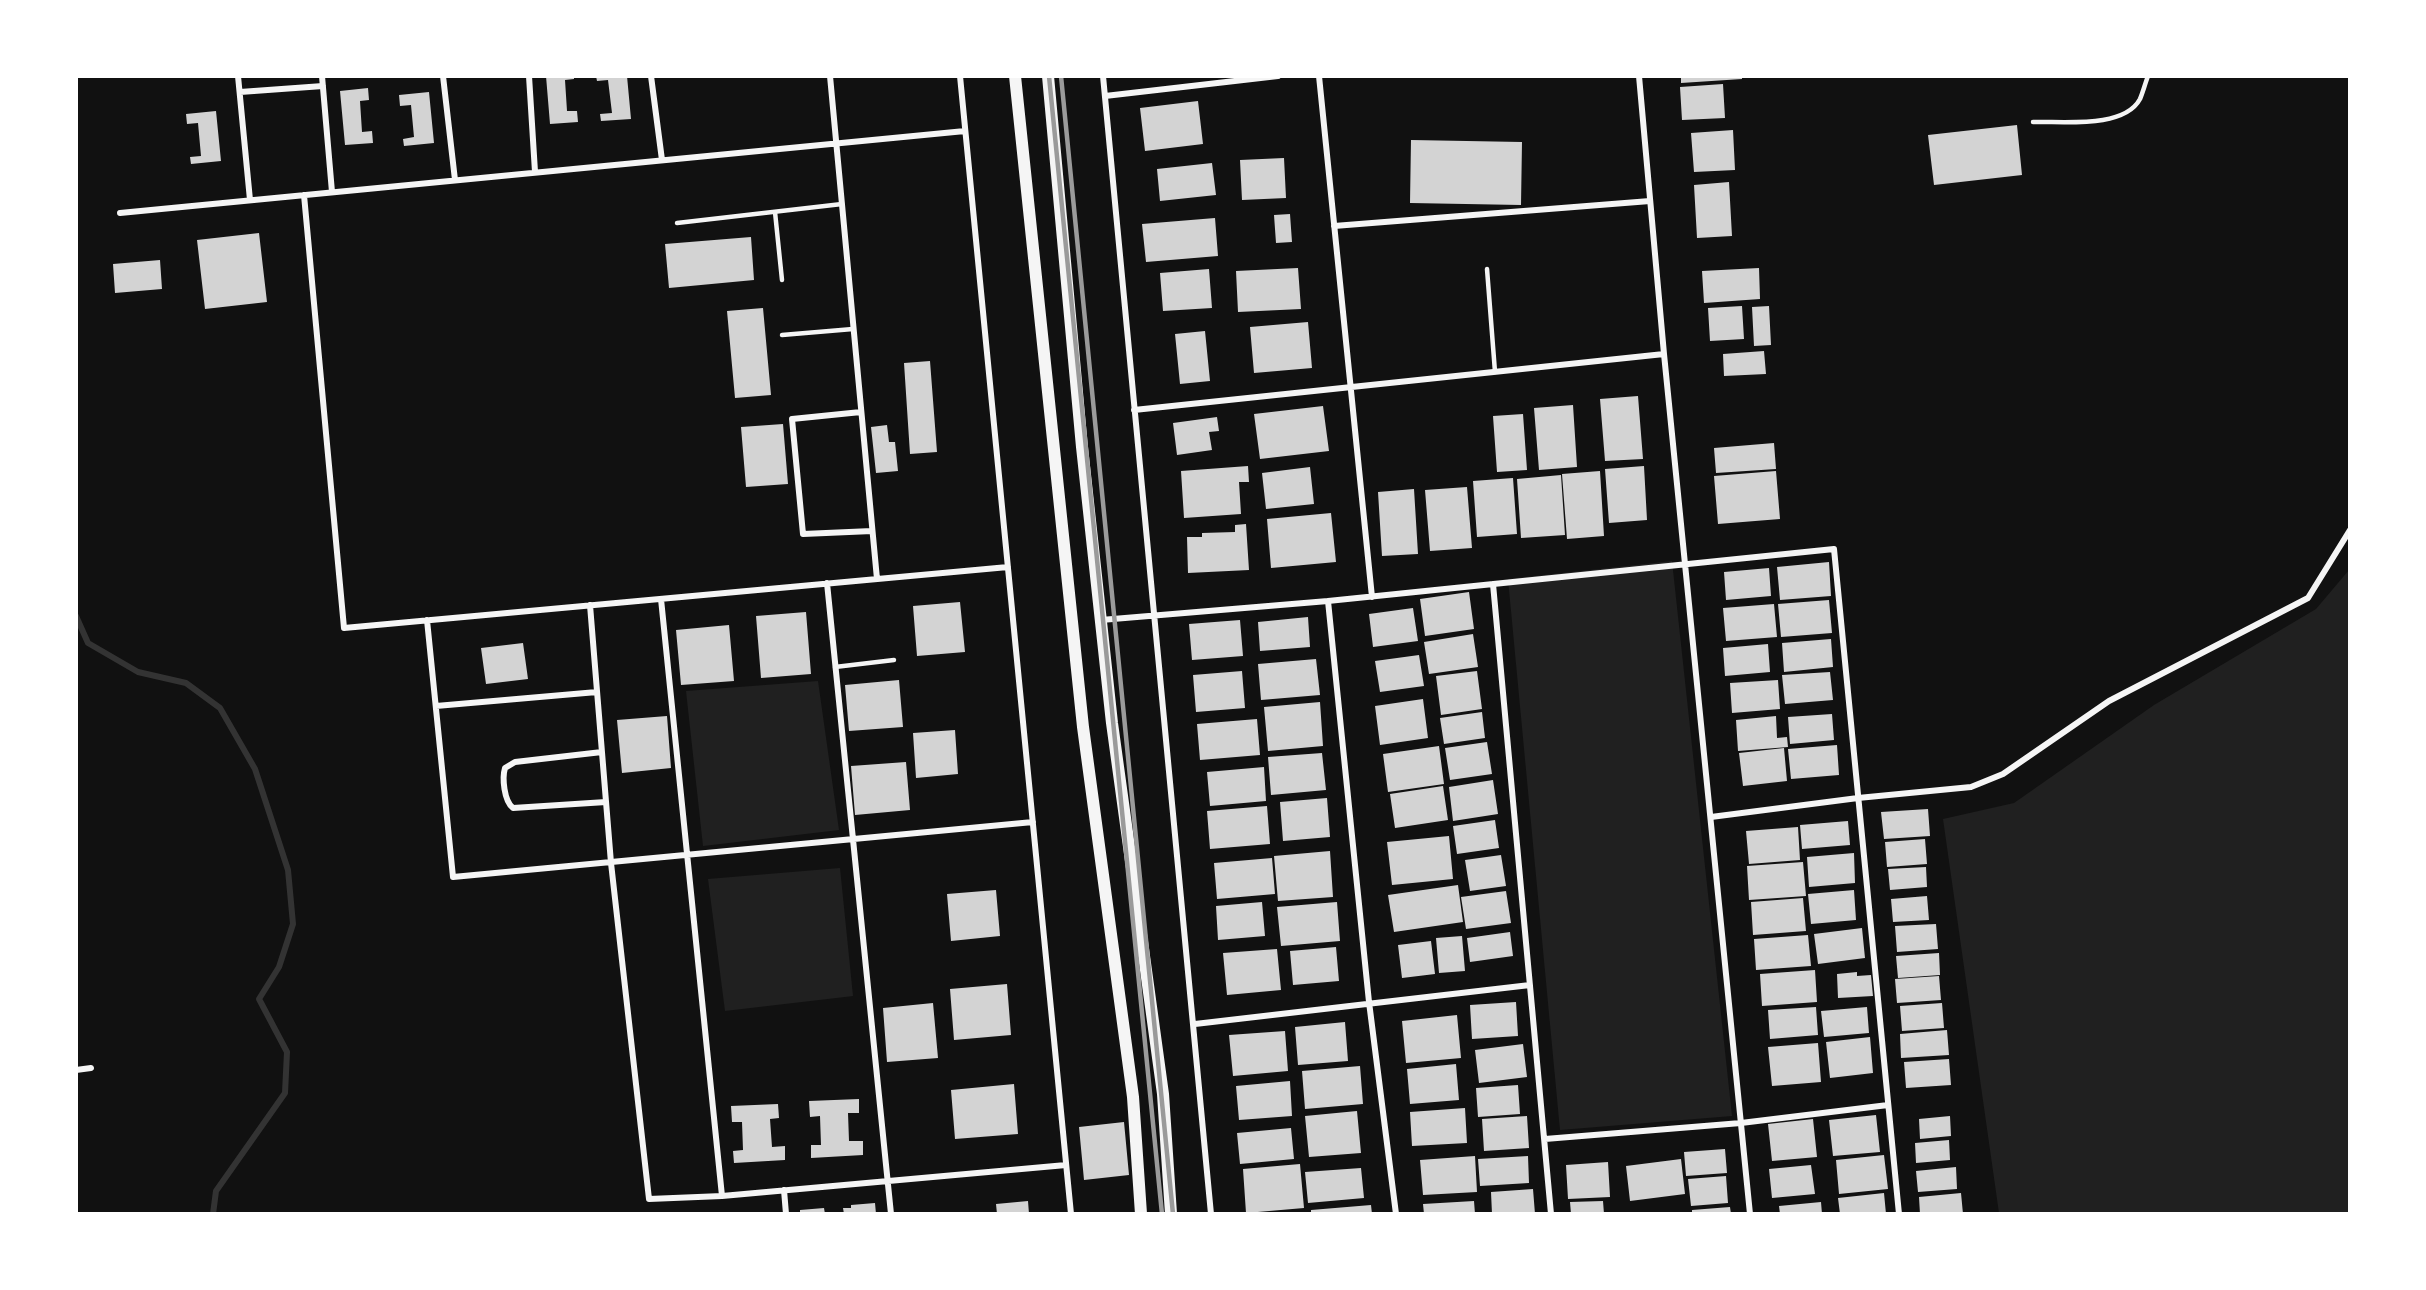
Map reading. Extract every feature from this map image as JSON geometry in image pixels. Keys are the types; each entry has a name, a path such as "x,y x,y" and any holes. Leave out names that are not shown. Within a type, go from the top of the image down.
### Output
{"main road":[{"path":"1015,76 1081,715 1133,1098 1141,1214"},
{"path":"1048,76 1101,620 1114,735 1163,1094 1171,1214"}],"street":[{"path":"238,76 250,200"},
{"path":"322,76 333,192"},
{"path":"443,76 455,180"},
{"path":"529,76 535,172"},
{"path":"651,76 662,160"},
{"path":"830,76 876,579"},
{"path":"960,76 1071,1214"},
{"path":"1103,76 1195,1023 1211,1214"},
{"path":"1105,96 1278,76"},
{"path":"1319,76 1372,597"},
{"path":"1639,76 1664,354 1750,1214"},
{"path":"240,92 322,86"},
{"path":"120,213 965,131"},
{"path":"304,195 344,628 1008,567"},
{"path":"1334,226 1650,201"},
{"path":"1134,410 1664,354"},
{"path":"861,412 792,420 803,534 872,531"},
{"path":"1711,817 1858,798 1971,787 2003,774 2138,685 2307,598 2349,530"},
{"path":"1101,620 1156,618 1834,549 1899,1214"},
{"path":"827,583 891,1214"},
{"path":"1493,584 1551,1214"},
{"path":"661,599 722,1196"},
{"path":"1328,601 1369,1002 1395,1214"},
{"path":"590,605 611,863 649,1199 722,1196 1066,1165"},
{"path":"427,620 453,877 1033,822"},
{"path":"436,706 597,692"},
{"path":"602,752 515,762 505,768 503,773 507,800 513,808 606,802"},
{"path":"1195,1023 1530,985"},
{"path":"76,1070 92,1068"},
{"path":"1545,1138 1741,1123 1888,1105"},
{"path":"784,1190 786,1214"}],"lane":[{"path":"2033,122 2103,121 2122,113 2139,101 2148,76"},
{"path":"677,223 842,204"},
{"path":"776,212 782,279"},
{"path":"1487,269 1495,372"},
{"path":"782,335 853,328"},
{"path":"835,667 894,660"}],"shaded area":[{"path":"1672,561 1732,1116 1560,1130 1508,579"},
{"path":"2349,570 2349,1213 1999,1213 1943,819 2014,803 2154,705 2316,609"},
{"path":"818,681 839,830 703,846 686,691"},
{"path":"840,868 853,996 725,1011 708,879"}],"building":[{"path":"546,76 574,76 574,79 565,80 567,111 577,111 578,122 550,124"},
{"path":"596,76 627,76 631,119 601,121 600,114 612,113 608,80 597,81"},
{"path":"1681,76 1742,76 1742,79 1681,83"},
{"path":"1723,84 1725,118 1682,120 1680,87"},
{"path":"368,88 369,100 360,101 362,132 372,131 373,143 345,145 340,91"},
{"path":"429,92 434,143 404,146 403,139 414,137 411,105 400,106 399,95"},
{"path":"1198,101 1203,144 1145,151 1140,108"},
{"path":"216,111 221,161 191,164 190,157 201,156 198,123 187,124 186,114"},
{"path":"2017,125 2022,175 1934,185 1928,135"},
{"path":"1733,130 1735,170 1694,172 1691,133"},
{"path":"1411,140 1522,142 1521,205 1410,203"},
{"path":"1284,158 1286,198 1242,200 1240,160"},
{"path":"1212,163 1216,195 1160,201 1157,169"},
{"path":"1729,182 1732,236 1697,238 1694,185"},
{"path":"1290,214 1292,242 1276,243 1274,215"},
{"path":"1215,218 1218,256 1146,262 1142,224"},
{"path":"259,233 267,302 205,309 197,240"},
{"path":"751,237 754,280 669,288 665,244"},
{"path":"160,260 162,289 115,293 113,264"},
{"path":"1298,268 1301,309 1238,312 1236,271"},
{"path":"1759,268 1760,299 1704,303 1702,271"},
{"path":"1209,269 1212,308 1163,311 1160,273"},
{"path":"1742,306 1744,339 1710,341 1708,308"},
{"path":"1769,306 1771,345 1754,346 1752,307"},
{"path":"763,308 771,395 735,398 727,311"},
{"path":"1308,322 1312,368 1254,373 1250,327"},
{"path":"1205,331 1210,381 1180,384 1175,334"},
{"path":"1764,351 1766,374 1724,376 1723,354"},
{"path":"930,361 937,452 910,454 904,363"},
{"path":"1638,396 1643,459 1605,461 1600,399"},
{"path":"1573,405 1577,467 1539,470 1534,408"},
{"path":"1323,406 1329,451 1260,459 1254,414"},
{"path":"1523,414 1527,470 1497,472 1493,416"},
{"path":"1217,417 1219,431 1209,432 1212,450 1177,455 1173,423"},
{"path":"783,424 788,484 746,487 741,427"},
{"path":"887,425 889,442 895,442 898,471 876,473 871,427"},
{"path":"1774,443 1776,469 1716,473 1714,448"},
{"path":"1248,466 1249,482 1239,482 1241,514 1184,518 1181,471"},
{"path":"1644,466 1647,520 1609,523 1605,469"},
{"path":"1310,467 1314,504 1266,509 1262,473"},
{"path":"1600,471 1604,536 1567,539 1562,474"},
{"path":"1776,471 1780,519 1718,524 1714,476"},
{"path":"1561,475 1565,535 1521,538 1517,479"},
{"path":"1513,478 1517,534 1477,537 1473,481"},
{"path":"1467,487 1472,548 1430,551 1425,490"},
{"path":"1414,489 1418,554 1382,556 1378,492"},
{"path":"1331,513 1336,562 1271,568 1267,519"},
{"path":"1246,524 1249,570 1188,573 1187,537 1202,537 1202,533 1235,532 1235,525"},
{"path":"1829,562 1831,596 1780,600 1777,567"},
{"path":"1769,568 1771,596 1726,600 1724,572"},
{"path":"1469,592 1474,629 1425,636 1420,599"},
{"path":"1829,600 1832,633 1781,637 1778,604"},
{"path":"960,602 965,652 917,656 913,606"},
{"path":"1774,604 1777,637 1726,641 1723,608"},
{"path":"1413,608 1418,641 1373,647 1369,614"},
{"path":"806,612 811,674 761,678 756,616"},
{"path":"1308,617 1310,647 1260,651 1258,622"},
{"path":"1240,620 1243,656 1192,660 1189,624"},
{"path":"729,625 734,681 681,685 676,630"},
{"path":"1473,634 1478,667 1429,674 1424,642"},
{"path":"1831,639 1833,667 1784,672 1782,643"},
{"path":"523,643 528,679 486,684 481,648"},
{"path":"1768,644 1770,672 1725,676 1723,648"},
{"path":"1419,655 1424,686 1380,692 1375,661"},
{"path":"1316,659 1320,695 1261,700 1258,664"},
{"path":"1242,671 1245,708 1196,712 1193,675"},
{"path":"1477,671 1482,709 1441,715 1436,676"},
{"path":"1830,672 1833,700 1785,704 1782,675"},
{"path":"899,680 903,727 849,731 845,685"},
{"path":"1778,680 1780,709 1732,713 1730,683"},
{"path":"1423,699 1428,738 1380,745 1375,706"},
{"path":"1320,702 1323,746 1268,751 1264,707"},
{"path":"1482,712 1485,738 1444,744 1440,718"},
{"path":"1832,714 1834,740 1790,744 1788,717"},
{"path":"667,716 671,768 622,773 617,720"},
{"path":"1776,716 1777,738 1787,737 1788,747 1738,751 1736,720"},
{"path":"1257,719 1260,755 1200,760 1197,724"},
{"path":"955,730 958,774 916,778 913,733"},
{"path":"1487,742 1492,774 1450,780 1445,748"},
{"path":"1837,745 1839,775 1791,779 1788,749"},
{"path":"1439,746 1444,784 1388,792 1383,754"},
{"path":"1784,748 1787,781 1743,786 1739,753"},
{"path":"1322,753 1326,790 1271,795 1268,757"},
{"path":"906,762 910,810 855,815 851,766"},
{"path":"1264,767 1266,801 1210,806 1207,772"},
{"path":"1493,780 1498,814 1453,821 1449,787"},
{"path":"1443,786 1448,820 1395,828 1390,794"},
{"path":"1327,798 1330,837 1283,841 1280,802"},
{"path":"1267,806 1270,844 1210,849 1207,811"},
{"path":"1928,809 1930,836 1884,839 1881,812"},
{"path":"1495,820 1499,848 1457,854 1453,826"},
{"path":"1848,821 1850,845 1802,849 1800,825"},
{"path":"1798,827 1800,860 1749,864 1746,831"},
{"path":"1449,836 1453,879 1392,885 1387,842"},
{"path":"1925,839 1927,864 1887,867 1885,842"},
{"path":"1330,851 1333,897 1278,901 1274,856"},
{"path":"1854,853 1855,883 1809,887 1807,857"},
{"path":"1501,855 1506,886 1470,891 1465,860"},
{"path":"1272,858 1275,894 1217,899 1214,863"},
{"path":"1803,862 1806,896 1749,900 1747,866"},
{"path":"1926,867 1927,887 1890,890 1888,869"},
{"path":"1458,885 1463,922 1394,932 1388,895"},
{"path":"996,890 1000,936 951,941 947,894"},
{"path":"1854,890 1856,920 1811,924 1808,894"},
{"path":"1506,891 1511,923 1466,929 1461,897"},
{"path":"1927,896 1929,920 1893,922 1891,899"},
{"path":"1803,898 1806,931 1753,935 1751,902"},
{"path":"1262,902 1265,936 1218,940 1216,906"},
{"path":"1337,902 1340,941 1281,946 1277,907"},
{"path":"1936,924 1938,949 1897,952 1895,926"},
{"path":"1862,928 1865,958 1818,964 1814,934"},
{"path":"1510,932 1513,956 1470,962 1467,938"},
{"path":"1808,935 1811,966 1756,970 1754,939"},
{"path":"1462,936 1465,971 1439,973 1436,938"},
{"path":"1431,941 1435,974 1402,978 1398,945"},
{"path":"1336,947 1339,981 1293,985 1290,951"},
{"path":"1277,949 1281,990 1227,995 1223,953"},
{"path":"1939,953 1940,975 1898,978 1896,956"},
{"path":"1815,970 1817,1002 1762,1006 1760,974"},
{"path":"1857,972 1857,976 1871,975 1873,996 1838,998 1837,974"},
{"path":"1939,976 1941,1000 1897,1003 1895,979"},
{"path":"1007,984 1011,1035 954,1040 950,989"},
{"path":"1516,1002 1518,1036 1472,1039 1470,1005"},
{"path":"933,1003 938,1058 887,1062 883,1008"},
{"path":"1942,1003 1944,1028 1902,1031 1900,1006"},
{"path":"1816,1007 1818,1035 1770,1039 1768,1010"},
{"path":"1867,1007 1869,1033 1824,1037 1821,1011"},
{"path":"1457,1015 1461,1058 1406,1063 1402,1021"},
{"path":"1345,1022 1348,1061 1298,1065 1295,1027"},
{"path":"1947,1030 1949,1055 1901,1058 1900,1034"},
{"path":"1285,1031 1288,1071 1233,1076 1229,1035"},
{"path":"1870,1037 1873,1073 1830,1078 1826,1042"},
{"path":"1818,1043 1821,1082 1772,1086 1768,1047"},
{"path":"1523,1044 1527,1077 1479,1083 1475,1050"},
{"path":"1949,1059 1951,1085 1906,1088 1904,1062"},
{"path":"1456,1064 1459,1100 1410,1104 1407,1069"},
{"path":"1360,1066 1363,1104 1305,1109 1302,1071"},
{"path":"1290,1081 1292,1116 1239,1120 1236,1086"},
{"path":"1014,1084 1018,1134 955,1139 951,1090"},
{"path":"1518,1085 1520,1114 1478,1117 1476,1088"},
{"path":"859,1099 859,1113 848,1113 849,1141 863,1141 863,1155 811,1158 811,1145 821,1145 820,1116 810,1117 809,1101"},
{"path":"778,1104 779,1118 770,1119 772,1147 785,1146 785,1160 734,1163 733,1151 743,1150 742,1122 732,1122 731,1106"},
{"path":"1465,1108 1467,1143 1412,1146 1410,1112"},
{"path":"1357,1111 1361,1153 1309,1157 1305,1116"},
{"path":"1876,1115 1880,1152 1833,1156 1829,1120"},
{"path":"1527,1116 1529,1148 1484,1151 1482,1119"},
{"path":"1950,1116 1951,1136 1920,1139 1919,1119"},
{"path":"1813,1119 1817,1157 1772,1161 1768,1124"},
{"path":"1124,1122 1129,1175 1084,1180 1079,1127"},
{"path":"1291,1128 1294,1159 1240,1164 1237,1133"},
{"path":"1949,1140 1950,1160 1916,1163 1915,1143"},
{"path":"1725,1149 1727,1173 1686,1176 1684,1152"},
{"path":"1884,1155 1888,1189 1839,1194 1836,1160"},
{"path":"1475,1156 1477,1192 1423,1195 1420,1160"},
{"path":"1528,1156 1529,1183 1480,1186 1478,1159"},
{"path":"1681,1159 1685,1194 1630,1201 1626,1166"},
{"path":"1608,1162 1610,1197 1568,1199 1566,1165"},
{"path":"1300,1164 1304,1208 1246,1213 1243,1169"},
{"path":"1811,1165 1815,1194 1772,1198 1769,1169"},
{"path":"1956,1167 1957,1189 1918,1192 1916,1171"},
{"path":"1361,1168 1364,1198 1308,1203 1305,1172"},
{"path":"1726,1176 1728,1203 1691,1206 1688,1179"},
{"path":"1533,1189 1535,1214 1492,1214 1491,1192"},
{"path":"1884,1193 1886,1214 1840,1214 1838,1198"},
{"path":"1961,1193 1963,1214 1920,1214 1919,1197"},
{"path":"1028,1201 1029,1214 997,1214 996,1204"},
{"path":"1474,1201 1475,1214 1424,1214 1423,1204"},
{"path":"1603,1201 1604,1214 1571,1214 1570,1202"},
{"path":"1821,1202 1822,1214 1780,1214 1779,1206"},
{"path":"875,1203 876,1214 844,1214 843,1208 851,1208 851,1205"},
{"path":"1371,1205 1372,1214 1311,1214 1311,1210"},
{"path":"1730,1207 1731,1214 1692,1214 1692,1210"},
{"path":"824,1208 825,1214 800,1214 800,1210"}],"waterway":[{"path":"76,616 88,643 138,672 186,683 220,708 255,769 288,870 293,924 279,967 259,999 287,1052 285,1093 216,1191 213,1214"}],"railway":[{"path":"1049,76 1162,1214"},
{"path":"1061,76 1173,1214"}]}
